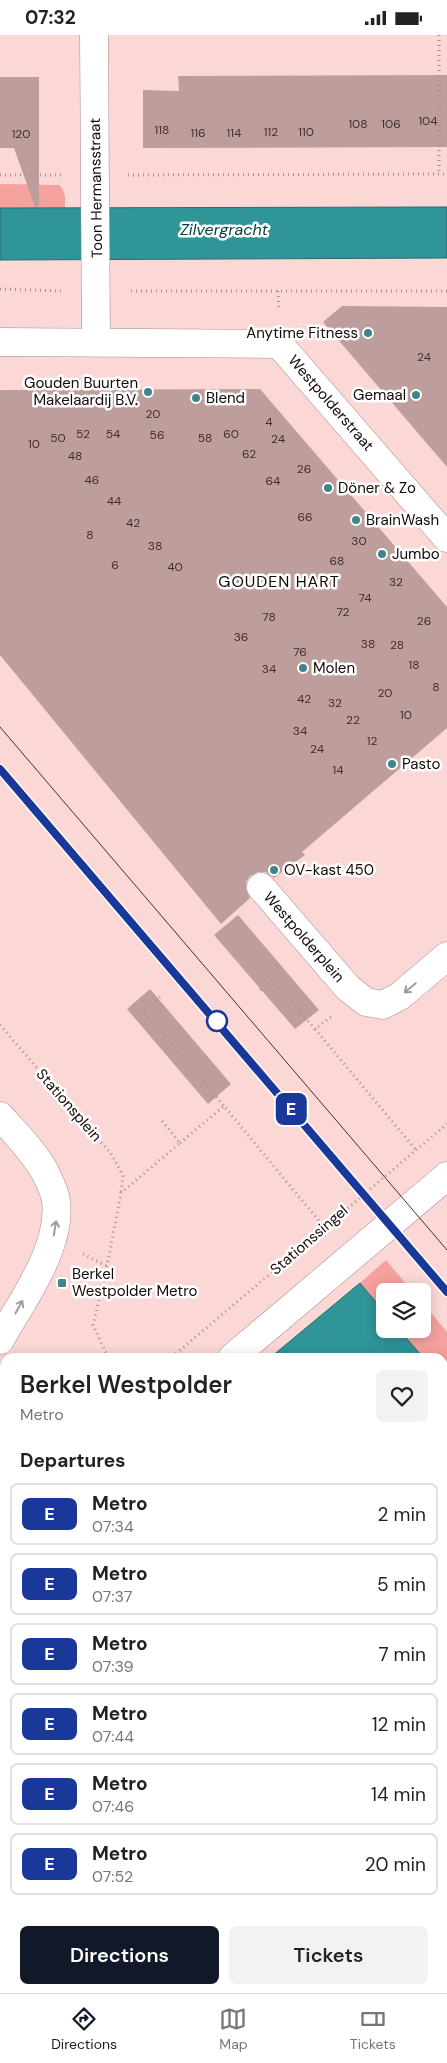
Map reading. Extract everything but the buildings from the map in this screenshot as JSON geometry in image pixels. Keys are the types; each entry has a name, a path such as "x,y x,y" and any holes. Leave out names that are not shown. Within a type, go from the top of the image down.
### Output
{"street":[{"name":"Toon Hermansstraat","path":"94,35 96,341"},
{"name":"Westpolderstraat","path":"0,342 96,341 279,344 447,537"},
{"name":"Westpolderplein","path":"261,887 348,988 366,1002 383,1005 400,996 447,956"},
{"path":"0,1116 25,1144 45,1172 56,1200 56,1230 44,1261 0,1340"},
{"path":"238,1353 447,1176"}],"path":[{"path":"438,35 439,174"},
{"path":"0,175 96,187 447,174"},
{"path":"0,289 97,281 447,291"},
{"path":"260,990 272,980 416,1150"},
{"name":"Westpolderplein","path":"315,1029 345,1005 348,988"},
{"path":"160,997 144,1011 324,1227"},
{"name":"Stationsplein","path":"0,1025 112,1155 123,1176 107,1266 93,1325 106,1353"},
{"path":"121,1193 224,1106"},
{"path":"162,1121 180,1143"},
{"name":"Stationssingel","path":"177,1353 447,1124"},
{"path":"81,1253 107,1266"}],"shaded area":[{"path":"0,184 59,185 64,192 65,208 0,208"},
{"path":"386,1260 405,1283 376,1283 376,1302 360,1283"},
{"path":"431,1313 447,1332 447,1353 419,1353 406,1338 431,1338"}],"water":[{"name":"Zilvergracht","path":"447,207 447,258 0,260 0,208"},
{"path":"360,1283 376,1302 376,1338 406,1338 419,1353 276,1353"}],"tram line":[{"path":"0,727 447,1250"},
{"path":"0,769 447,1292"}],"metro line":[{"name":"E","path":"0,769 447,1292"}],"place":[{"name":"Anytime Fitness","path":"368,333"},
{"name":"Gouden Buurten Makelaardij B.V.","path":"148,392"},
{"name":"Gemaal","path":"416,395"},
{"name":"Blend","path":"196,398"},
{"name":"Döner & Zo","path":"328,488"},
{"name":"BrainWash","path":"356,520"},
{"name":"Jumbo","path":"382,554"},
{"name":"Molen","path":"303,668"},
{"name":"Pasto","path":"392,764"},
{"name":"OV-kast 450","path":"274,870"},
{"name":"Berkel Westpolder Metro","path":"62,1283"}],"district":[{"name":"GOUDEN HART","path":"279,581"}]}
